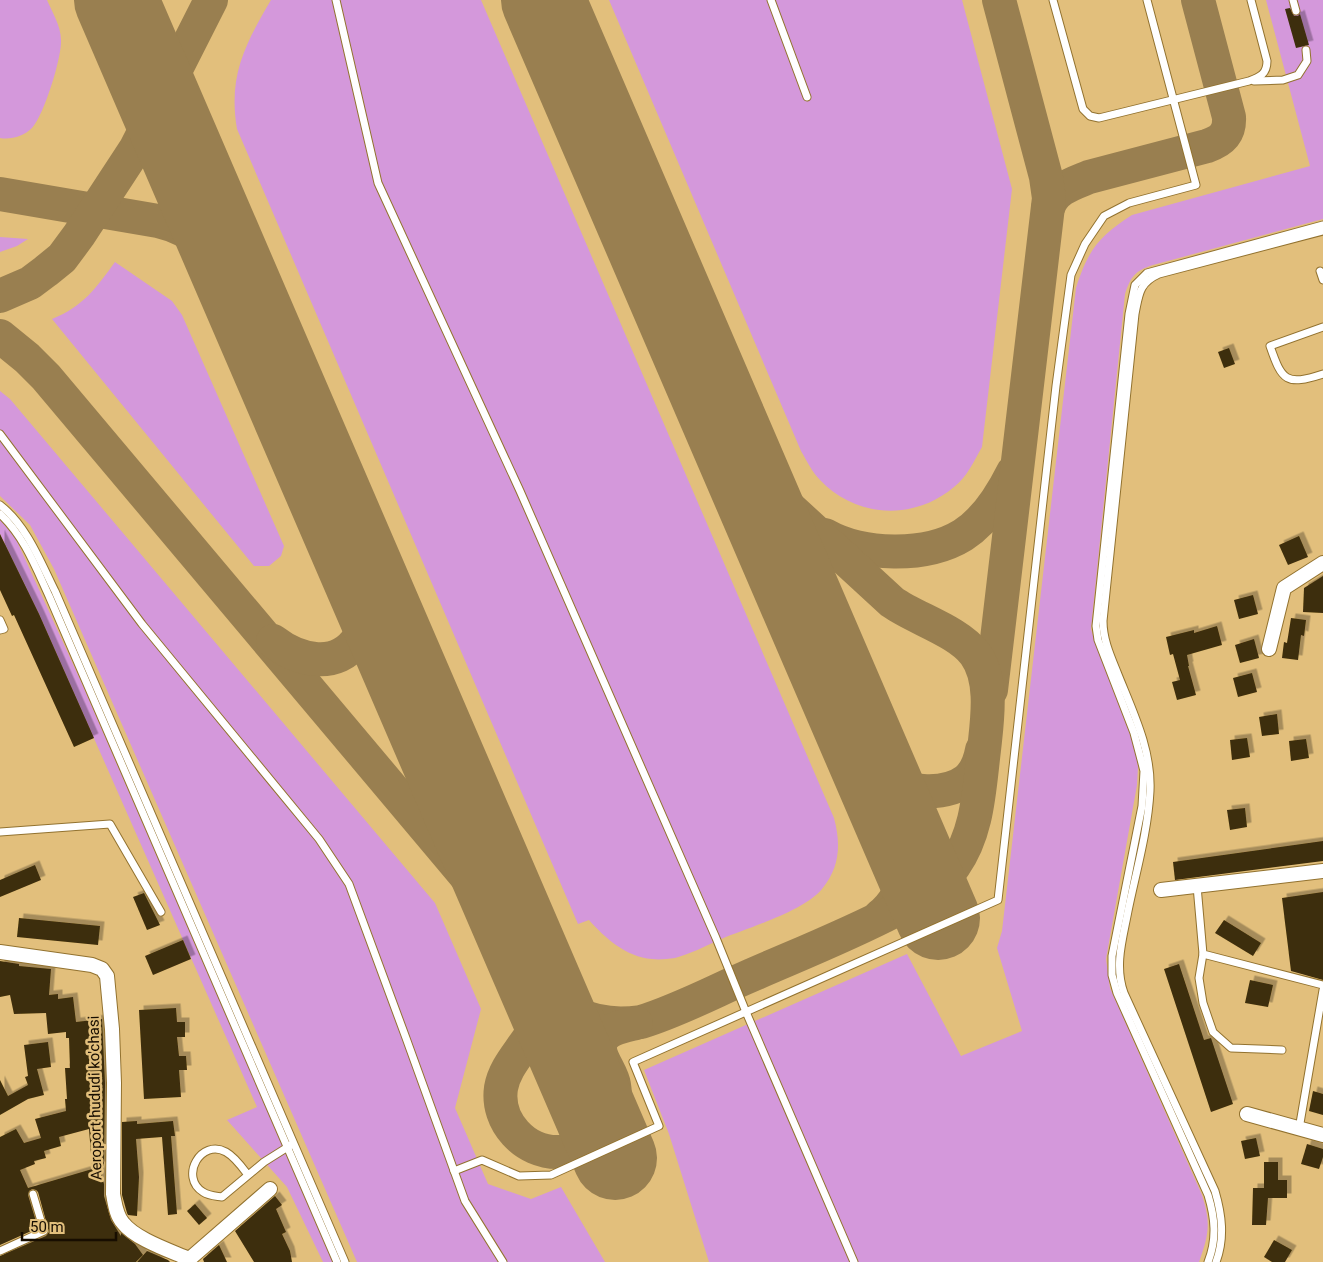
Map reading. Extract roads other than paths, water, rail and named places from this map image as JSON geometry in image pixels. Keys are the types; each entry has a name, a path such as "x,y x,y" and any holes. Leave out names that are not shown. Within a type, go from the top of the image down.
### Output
{"street":[{"path":"1269,649 1284,588 1323,563"},
{"path":"1161,890 1323,872"},
{"name":"Aeroport hududi ko'chasi","path":"0,952 92,965 102,969 107,976 112,1029 114,1084 113,1194 116,1210 122,1222 131,1232 190,1261 270,1189"},
{"path":"1247,1114 1323,1135"}],"lane":[{"path":"336,0 378,183 520,491 716,938 854,1262"},
{"path":"771,0 807,97"},
{"path":"1053,0 1080,102 1086,113 1092,117 1099,118 1249,81 1283,80 1298,75 1305,66 1307,61 1306,50"},
{"path":"454,1171 482,1160 519,1176 551,1175 659,1126 633,1062 998,900 1056,386 1071,275 1085,244 1104,216 1129,203 1196,185 1147,0"},
{"path":"1249,81 1263,74 1267,65 1251,0"},
{"path":"1293,0 1296,11"},
{"path":"1208,1262 1213,1247 1215,1230 1213,1211 1208,1195 1117,993 1111,969 1114,943 1142,806 1144,782 1144,765 1134,733 1098,640 1096,626 1128,314 1135,285 1147,273 1323,225"},
{"path":"1216,1262 1222,1224 1220,1207 1215,1191 1124,993 1119,975 1121,945 1149,806 1150,774 1149,762 1140,731 1105,641 1104,611 1135,314 1142,286 1159,274 1323,230"},
{"path":"1320,271 1323,280"},
{"path":"1323,327 1270,346 1279,370 1286,377 1296,380 1323,374"},
{"path":"0,434 142,624 319,839 349,884 465,1202 503,1262"},
{"path":"0,505 11,514 26,534 55,591 290,1145 337,1262"},
{"path":"0,514 20,538 49,596 290,1145 345,1262"},
{"path":"0,620 4,629 0,630"},
{"path":"0,832 110,824 161,912"},
{"path":"1197,886 1203,954 1199,978 1203,1003 1213,1032 1231,1048 1282,1050"},
{"path":"1203,954 1323,985"},
{"path":"1299,1128 1323,990"},
{"path":"248,1175 233,1157 220,1150 213,1150 202,1154 195,1162 193,1169 194,1181 201,1191 209,1195 222,1197 248,1175 290,1145"},
{"path":"0,1251 44,1231 33,1194"}]}
